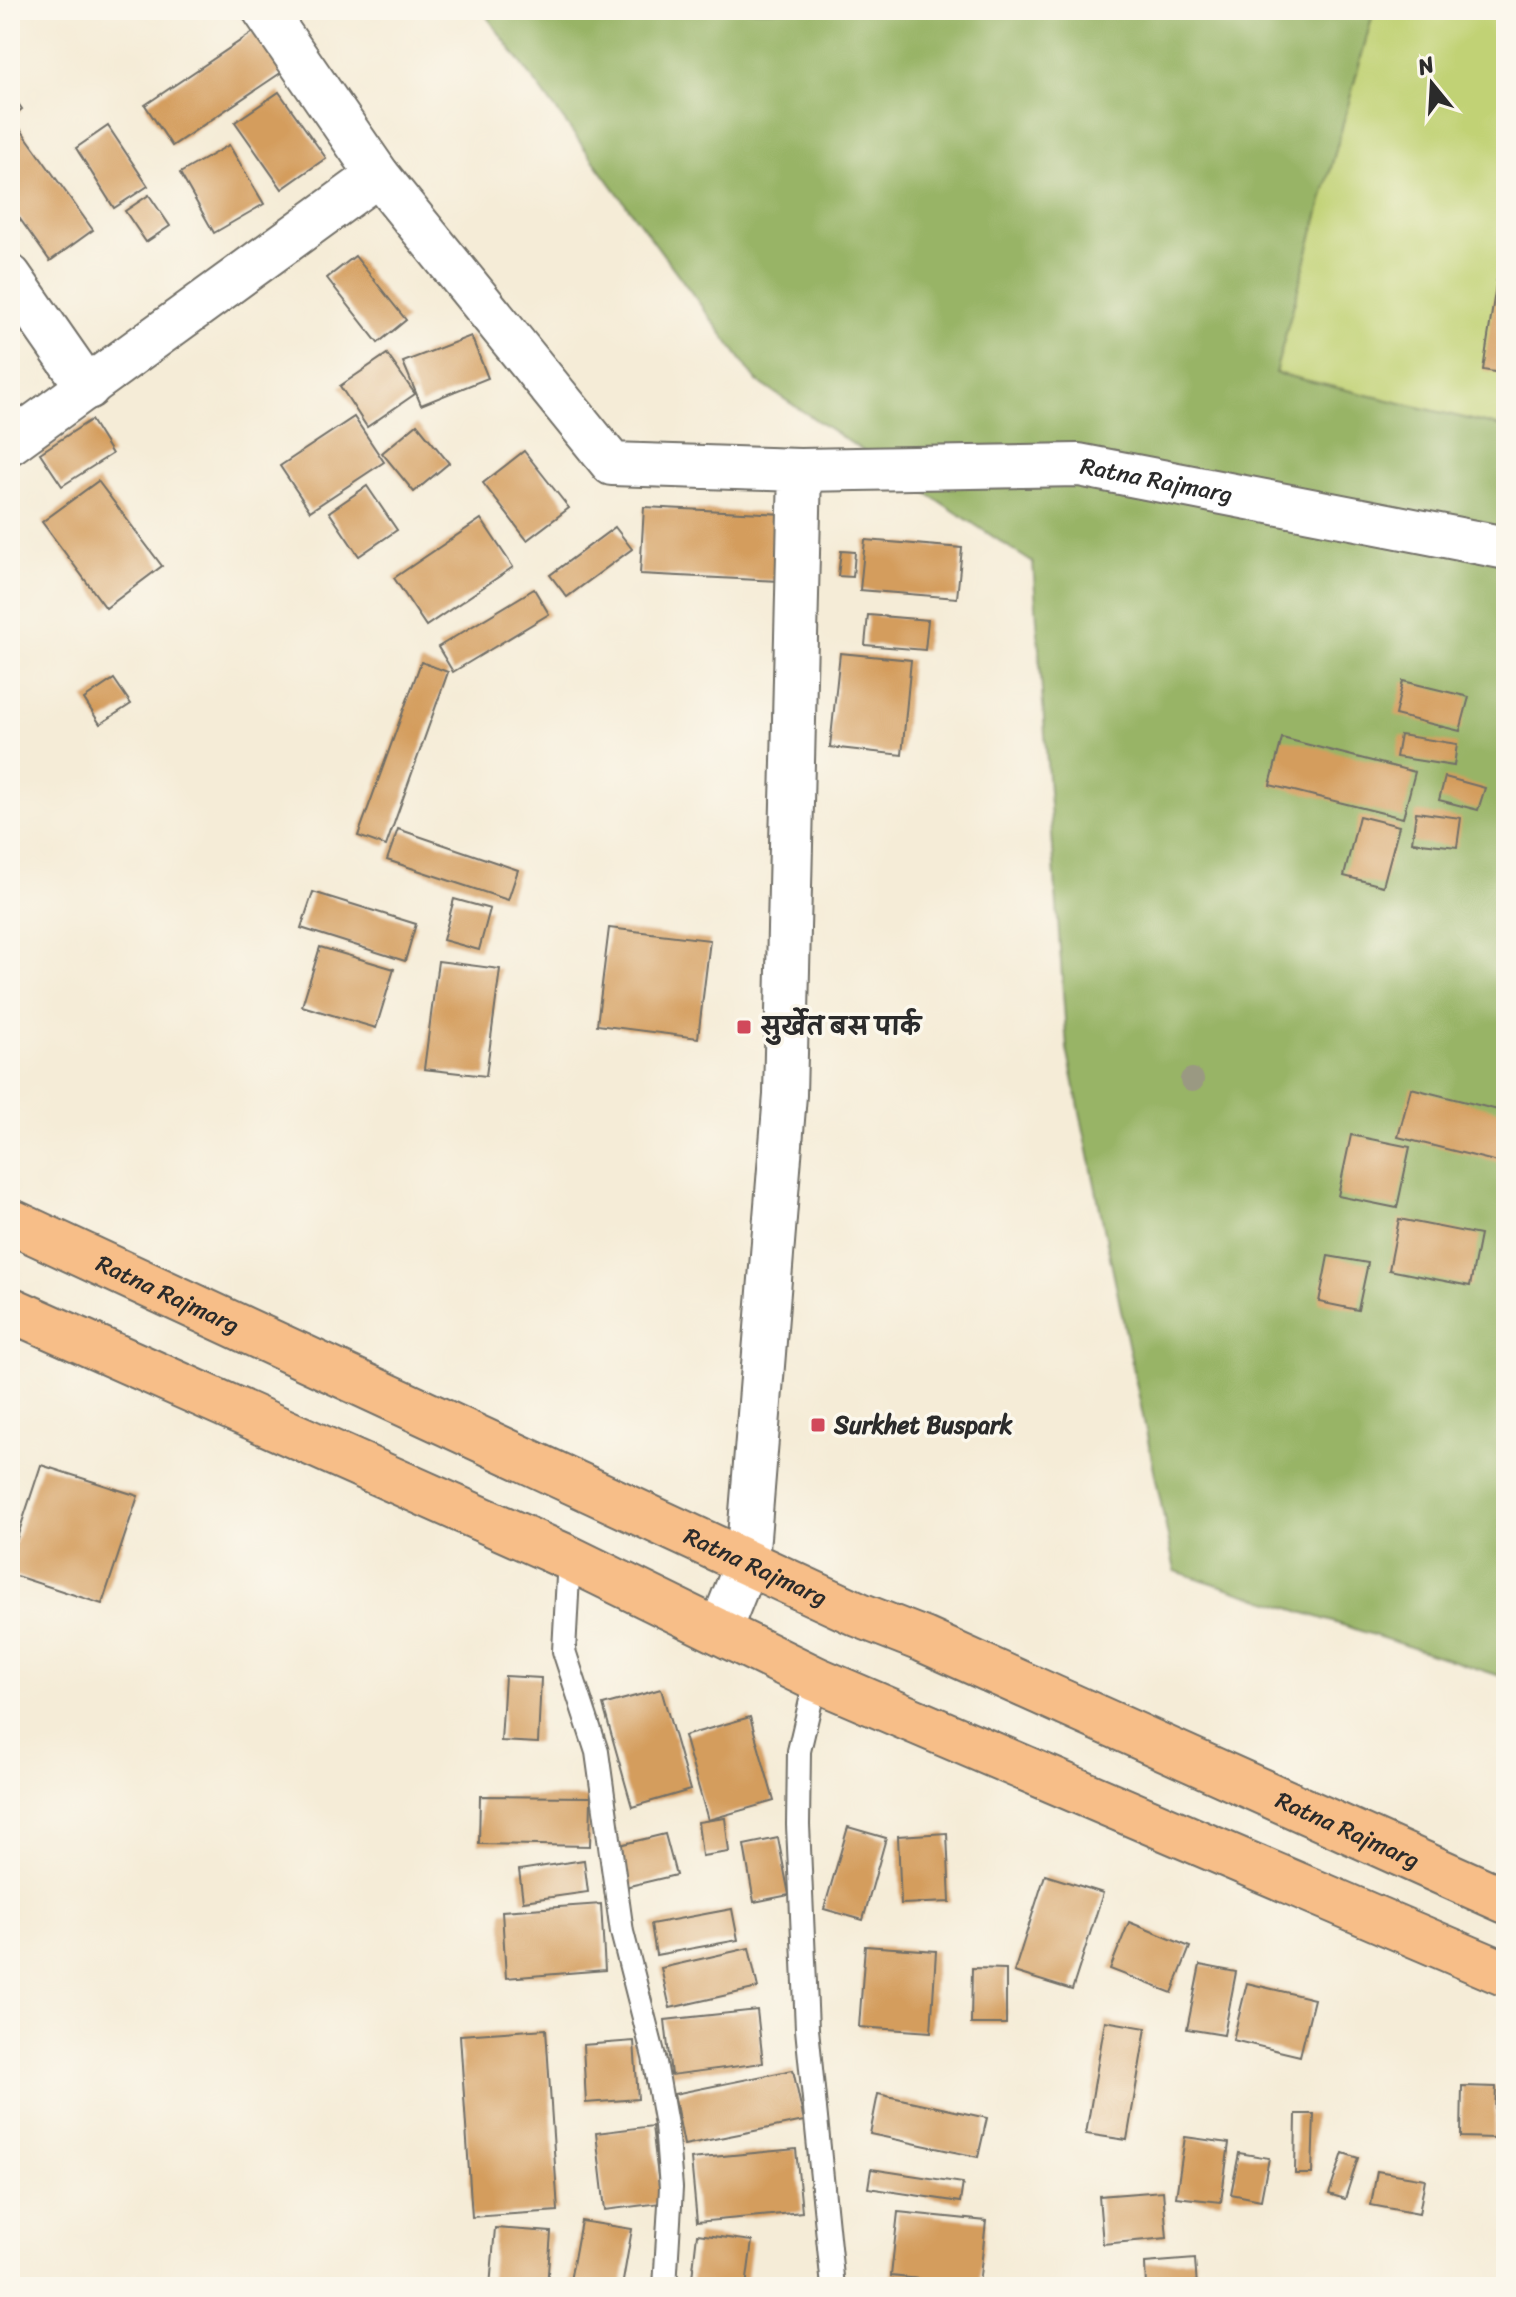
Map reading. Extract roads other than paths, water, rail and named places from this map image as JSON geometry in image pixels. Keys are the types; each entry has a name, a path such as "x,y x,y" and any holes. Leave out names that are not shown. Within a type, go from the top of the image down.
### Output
{"main road":[{"name":"Ratna Rajmarg","path":"10,1221 747,1562 1506,1901"},
{"path":"10,1309 569,1558 816,1679 1506,1974"}],"street":[{"name":"Ratna Rajmarg","path":"264,10 378,175 612,464 800,470 1079,465 1506,548"},
{"path":"10,443 378,175"},
{"path":"10,276 88,388"},
{"path":"719,1632 747,1562 785,1095 800,470"}],"lane":[{"path":"569,1558 564,1651 597,1752 622,1932 654,2057 666,2125 671,2188 665,2287"},
{"path":"816,1679 799,1751 798,1825 807,2029 833,2287"}],"place":[{"name":"सुर्खेत बस पार्क","path":"744,1027"},
{"name":"Surkhet Buspark","path":"818,1425"}]}
